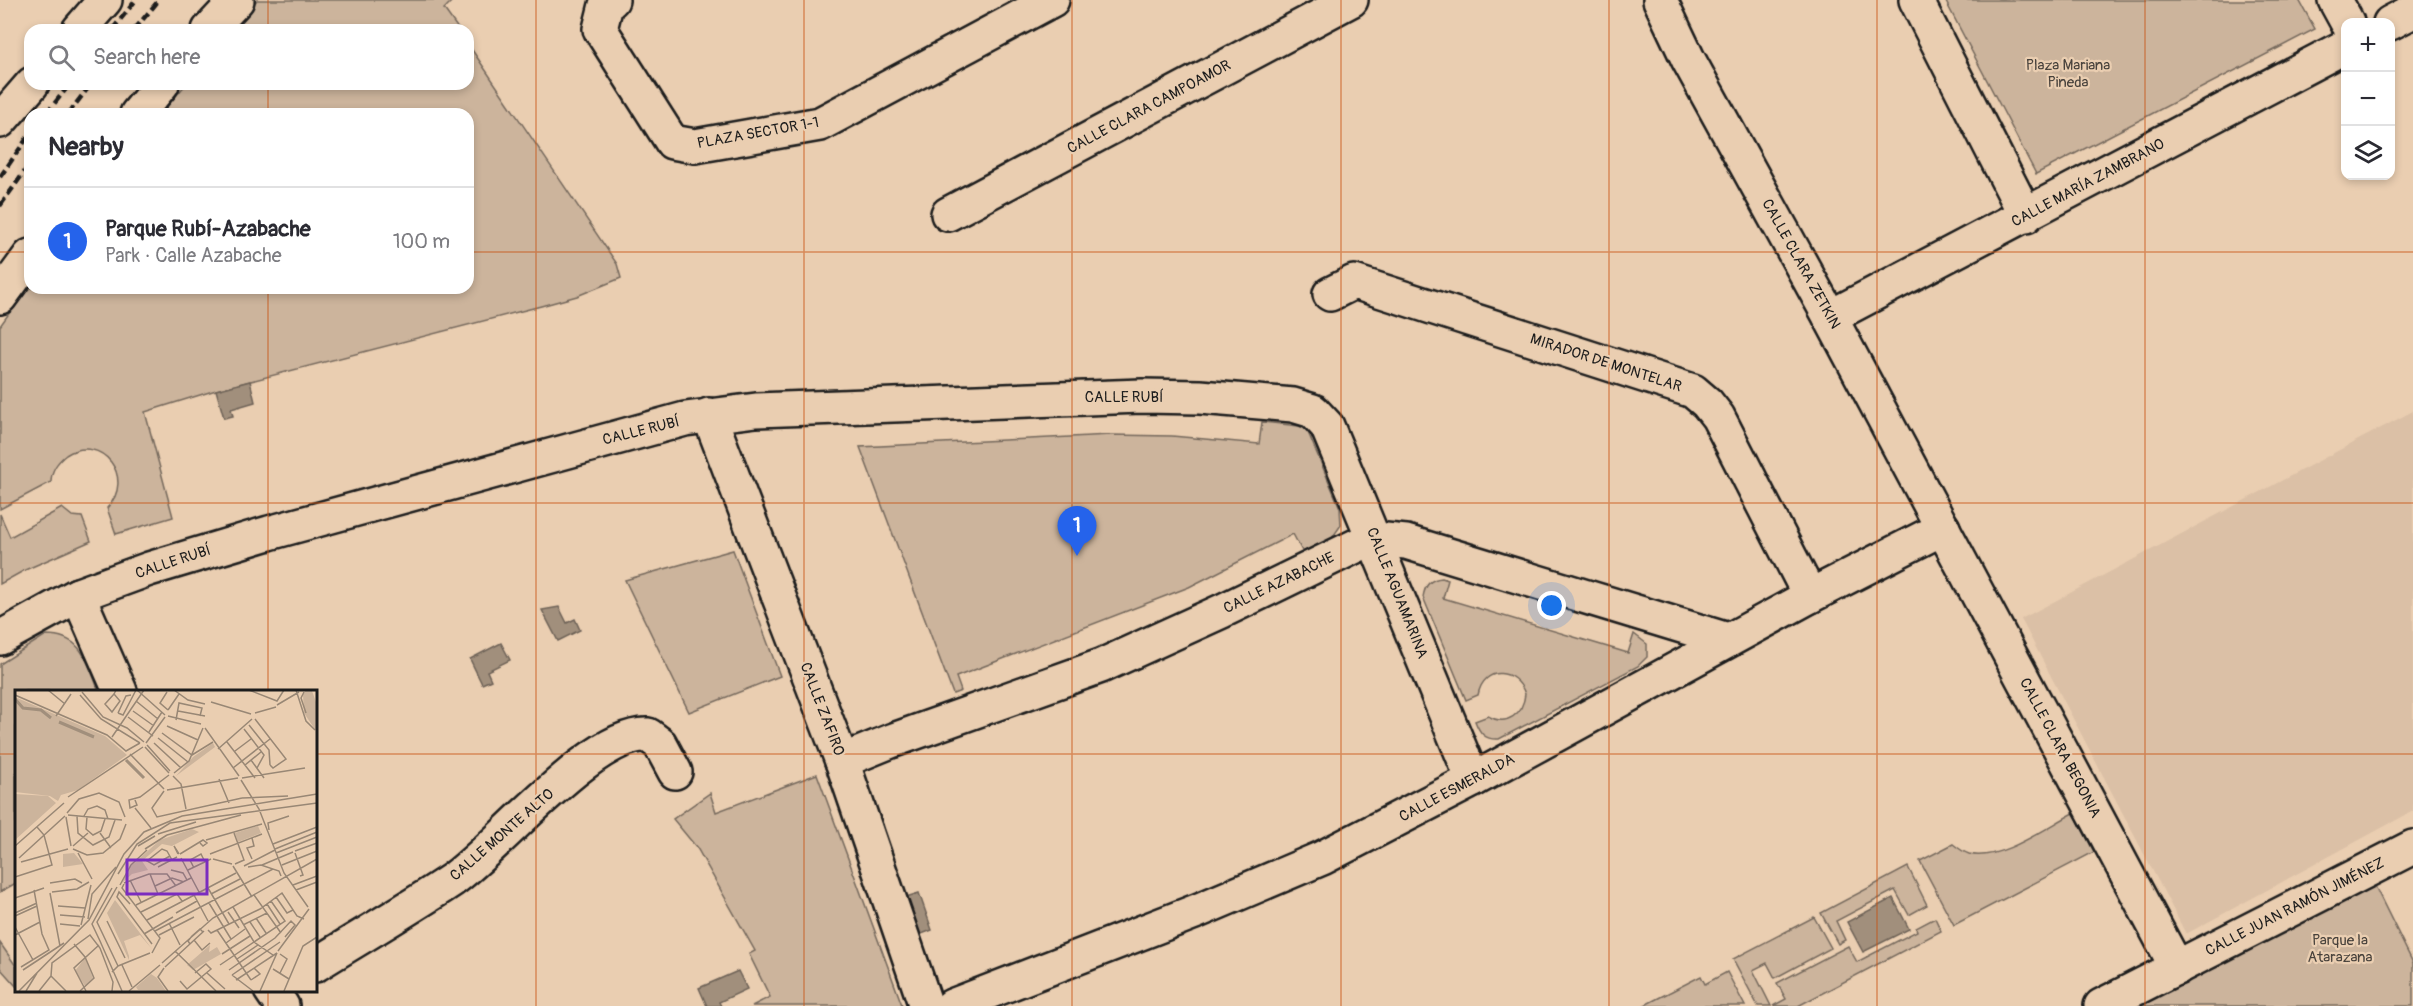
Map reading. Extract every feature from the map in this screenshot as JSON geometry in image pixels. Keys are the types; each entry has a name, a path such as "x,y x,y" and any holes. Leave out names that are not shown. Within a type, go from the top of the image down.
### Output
{"street":[{"path":"84,24 105,0"},
{"path":"215,24 237,0"},
{"name":"PLAZA SECTOR 1-1","path":"612,0 606,5 600,29 672,142 695,146 820,124 1052,0"},
{"name":"CALLE CLARA CAMPOAMOR","path":"948,214 1351,0"},
{"name":"CALLE CLARA ZETKIN","path":"1660,0 1688,59 1943,528"},
{"path":"1916,0 2026,216"},
{"path":"2335,0 2346,18"},
{"path":"2395,21 2413,11"},
{"name":"CALLE MARÍA ZAMBRANO","path":"1830,317 2341,49"},
{"path":"0,121 27,90"},
{"path":"142,108 157,90"},
{"path":"0,297 24,264"},
{"name":"MIRADOR DE MONTELAR","path":"1330,294 1354,282 1692,391 1707,403 1718,417 1810,596"},
{"name":"CALLE RUBÍ","path":"0,638 78,596 149,569 257,536 660,424 756,410 1142,396 1200,397 1282,404 1313,411"},
{"name":"CALLE AGUAMARINA","path":"1313,411 1327,426 1473,780"},
{"name":"CALLE ZAFIRO","path":"709,416 842,761 926,1006"},
{"name":"CALLE ESMERALDA","path":"952,1006 1268,882 1370,834 1810,596 1943,528"},
{"name":"CALLE CLARA BEGONIA","path":"1943,528 2177,968"},
{"name":"CALLE AZABACHE","path":"842,761 891,741 1101,666 1222,611 1350,548 1375,539 1406,542 1728,640"},
{"path":"78,596 120,690"},
{"name":"CALLE MONTE ALTO","path":"316,964 453,880 571,774 611,746 630,736 648,735 660,744 675,772"},
{"name":"CALLE JUAN RAMÓN JIMÉNEZ","path":"2101,1006 2413,847"}],"shaded area":[{"path":"250,381 255,402 231,409 233,416 224,418 216,390"},
{"path":"2413,411 2413,811 2186,934 2021,619"},
{"path":"559,607 567,623 575,619 580,630 558,641 542,610"},
{"path":"501,643 510,660 487,671 491,680 482,684 470,659"},
{"path":"919,893 932,930 919,935 906,897"},
{"path":"1893,898 1909,929 1863,952 1847,922"},
{"path":"738,971 747,989 719,1002 721,1006 707,1006 699,988"}],"green space":[{"path":"257,0 453,0 444,9 455,24 237,24"},
{"name":"Plaza Mariana Pineda","path":"1945,0 2299,0 2315,29 2036,174"},
{"path":"474,53 617,264 621,278 577,296 216,390 145,412 173,517 116,534 107,508 115,496 118,484 116,472 111,462 102,454 92,450 79,450 66,455 55,467 51,482 0,509 0,326 24,292 474,294 474,108 166,108 181,90 474,90"},
{"path":"1262,422 1299,426 1307,430 1340,508 1341,525 1332,538 1303,553 1293,534 1189,587 956,677 961,691 953,694 860,447 1111,435 1172,436 1259,444"},
{"path":"62,508 72,516 82,517 91,541 25,570 0,584 0,514 10,537"},
{"path":"733,550 780,676 689,712 625,580"},
{"path":"1442,578 1448,580 1443,598 1628,653 1634,634 1647,644 1647,657 1638,666 1499,739 1487,737 1481,733 1475,721 1488,716 1502,720 1513,717 1521,707 1525,694 1515,679 1500,674 1487,679 1481,685 1478,695 1466,700 1423,597 1429,583"},
{"path":"46,635 58,636 76,645 82,652 99,690 15,690 15,884 0,892 0,664"},
{"path":"817,774 902,1005 900,1006 752,1006 770,997 749,954 755,951 697,848 673,819 710,793 716,812"},
{"path":"2074,813 2094,852 1954,925 1920,861 1953,844 1969,854 1994,853 2023,842"},
{"path":"1908,867 1927,905 1909,915 1895,890 1836,921 1845,940 1838,944 1821,913"},
{"name":"Parque la Atarazana","path":"2367,870 2413,963 2413,1006 2101,1006"},
{"path":"1814,917 1831,948 1775,978 1767,963 1753,970 1771,1006 1758,1006 1733,959"},
{"path":"1935,918 1941,931 1798,1006 1773,1006 1786,999 1777,983 1848,946 1857,962 1917,931 1916,928"},
{"path":"0,943 15,965 15,985 0,968"},
{"path":"1727,972 1745,1006 1643,1006 1701,976 1705,984"}],"railway":[{"path":"117,24 136,0"},
{"path":"139,24 159,0"},
{"path":"51,108 65,90"},
{"path":"73,108 86,90"},
{"path":"0,177 24,143"},
{"path":"0,206 24,172"}],"place":[{"name":"Parque Rubí-Azabache","path":"1077,556"}]}
